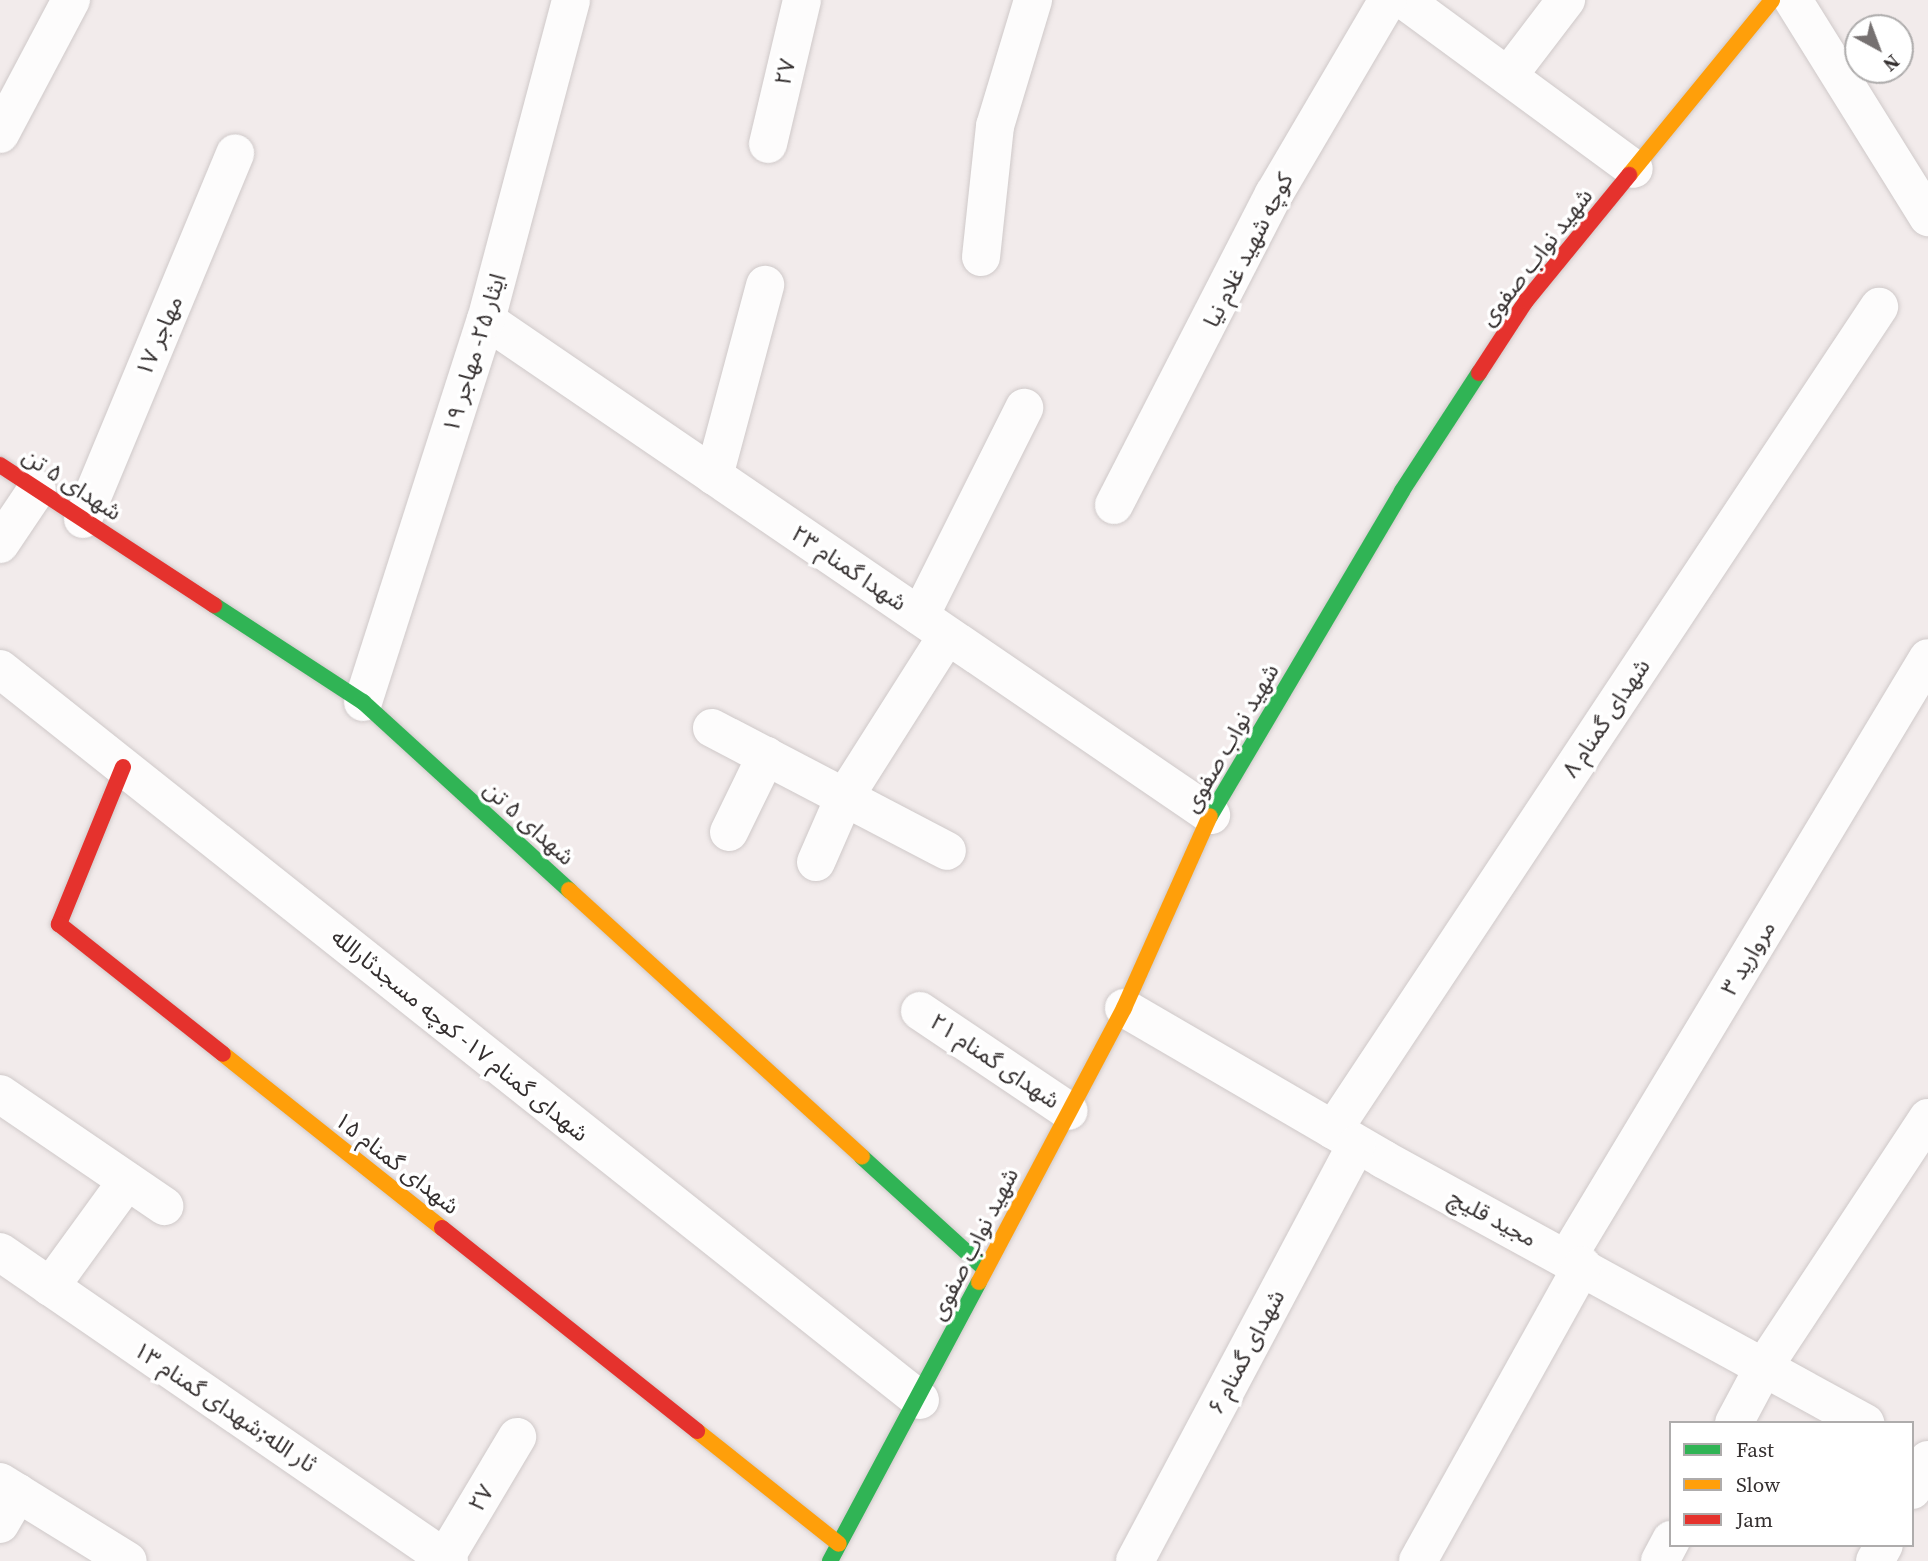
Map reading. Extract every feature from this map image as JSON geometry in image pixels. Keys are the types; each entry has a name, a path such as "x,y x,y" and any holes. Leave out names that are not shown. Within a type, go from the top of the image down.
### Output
{"street":[{"path":"0,134 71,0"},
{"name":"ایثار ۲۵- مهاجر ۱۹","path":"363,702 486,320 571,0"},
{"name":"۲۷","path":"768,144 802,0"},
{"path":"981,257 995,126 1033,0"},
{"name":"کوچه شهید غلام نیا","path":"1114,505 1274,194 1388,0"},
{"path":"1404,0 1634,169"},
{"path":"1508,76 1566,0"},
{"name":"شهید نواب صفوی","path":"830,1561 920,1401 985,1269 1124,1008 1211,816 1402,491 1525,301 1772,0"},
{"path":"1793,0 1928,217"},
{"name":"مهاجر ۱۷","path":"83,519 235,153"},
{"path":"714,476 765,285"},
{"name":"شهدای گمنام ۸","path":"1345,1137 1879,307"},
{"name":"شهدا گمنام ۲۳","path":"486,320 1211,816"},
{"path":"816,862 844,797 934,626 1024,408"},
{"name":"شهدای ۵ تن","path":"0,465 363,702 985,1269"},
{"path":"0,544 37,489"},
{"name":"مروارید ۳","path":"1418,1561 1575,1262 1928,658"},
{"name":"شهدای گمنام ۱۷- كوچه مسجدثارالله","path":"0,669 920,1401"},
{"path":"712,727 947,851"},
{"path":"729,832 766,757"},
{"name":"شهدای گمنام ۱۵","path":"123,767 59,924 839,1544"},
{"name":"مجید قلیچ","path":"1124,1008 1345,1137 1765,1365 1862,1421"},
{"name":"شهدای گمنام ۲۱","path":"920,1011 1069,1111"},
{"path":"2,1098 164,1206"},
{"path":"1735,1421 1765,1365 1928,1118"},
{"name":"شهدای گمنام ۶","path":"1135,1561 1345,1137"},
{"path":"50,1287 127,1181"},
{"name":"ثار الله;شهدای گمنام ۱۳","path":"0,1252 447,1560"},
{"name":"۲۷","path":"447,1560 517,1437"},
{"path":"1914,1486 1928,1460"},
{"path":"6,1500 128,1561"},
{"path":"1660,1561 1669,1544"}],"traffic: fast":[{"path":"1210,816 1402,491 1479,373"},
{"path":"214,605 363,702 569,890"},
{"path":"862,1157 985,1269"},
{"path":"830,1561 979,1282"}],"traffic: slow":[{"path":"1629,175 1772,0"},
{"path":"979,1282 1124,1008 1210,816"},
{"path":"569,890 862,1157"},
{"path":"223,1054 442,1228"},
{"path":"697,1431 839,1544"}],"traffic: jam":[{"path":"1479,373 1526,301 1629,175"},
{"path":"0,465 214,605"},
{"path":"123,767 59,924 223,1054"},
{"path":"442,1228 697,1431"}]}
